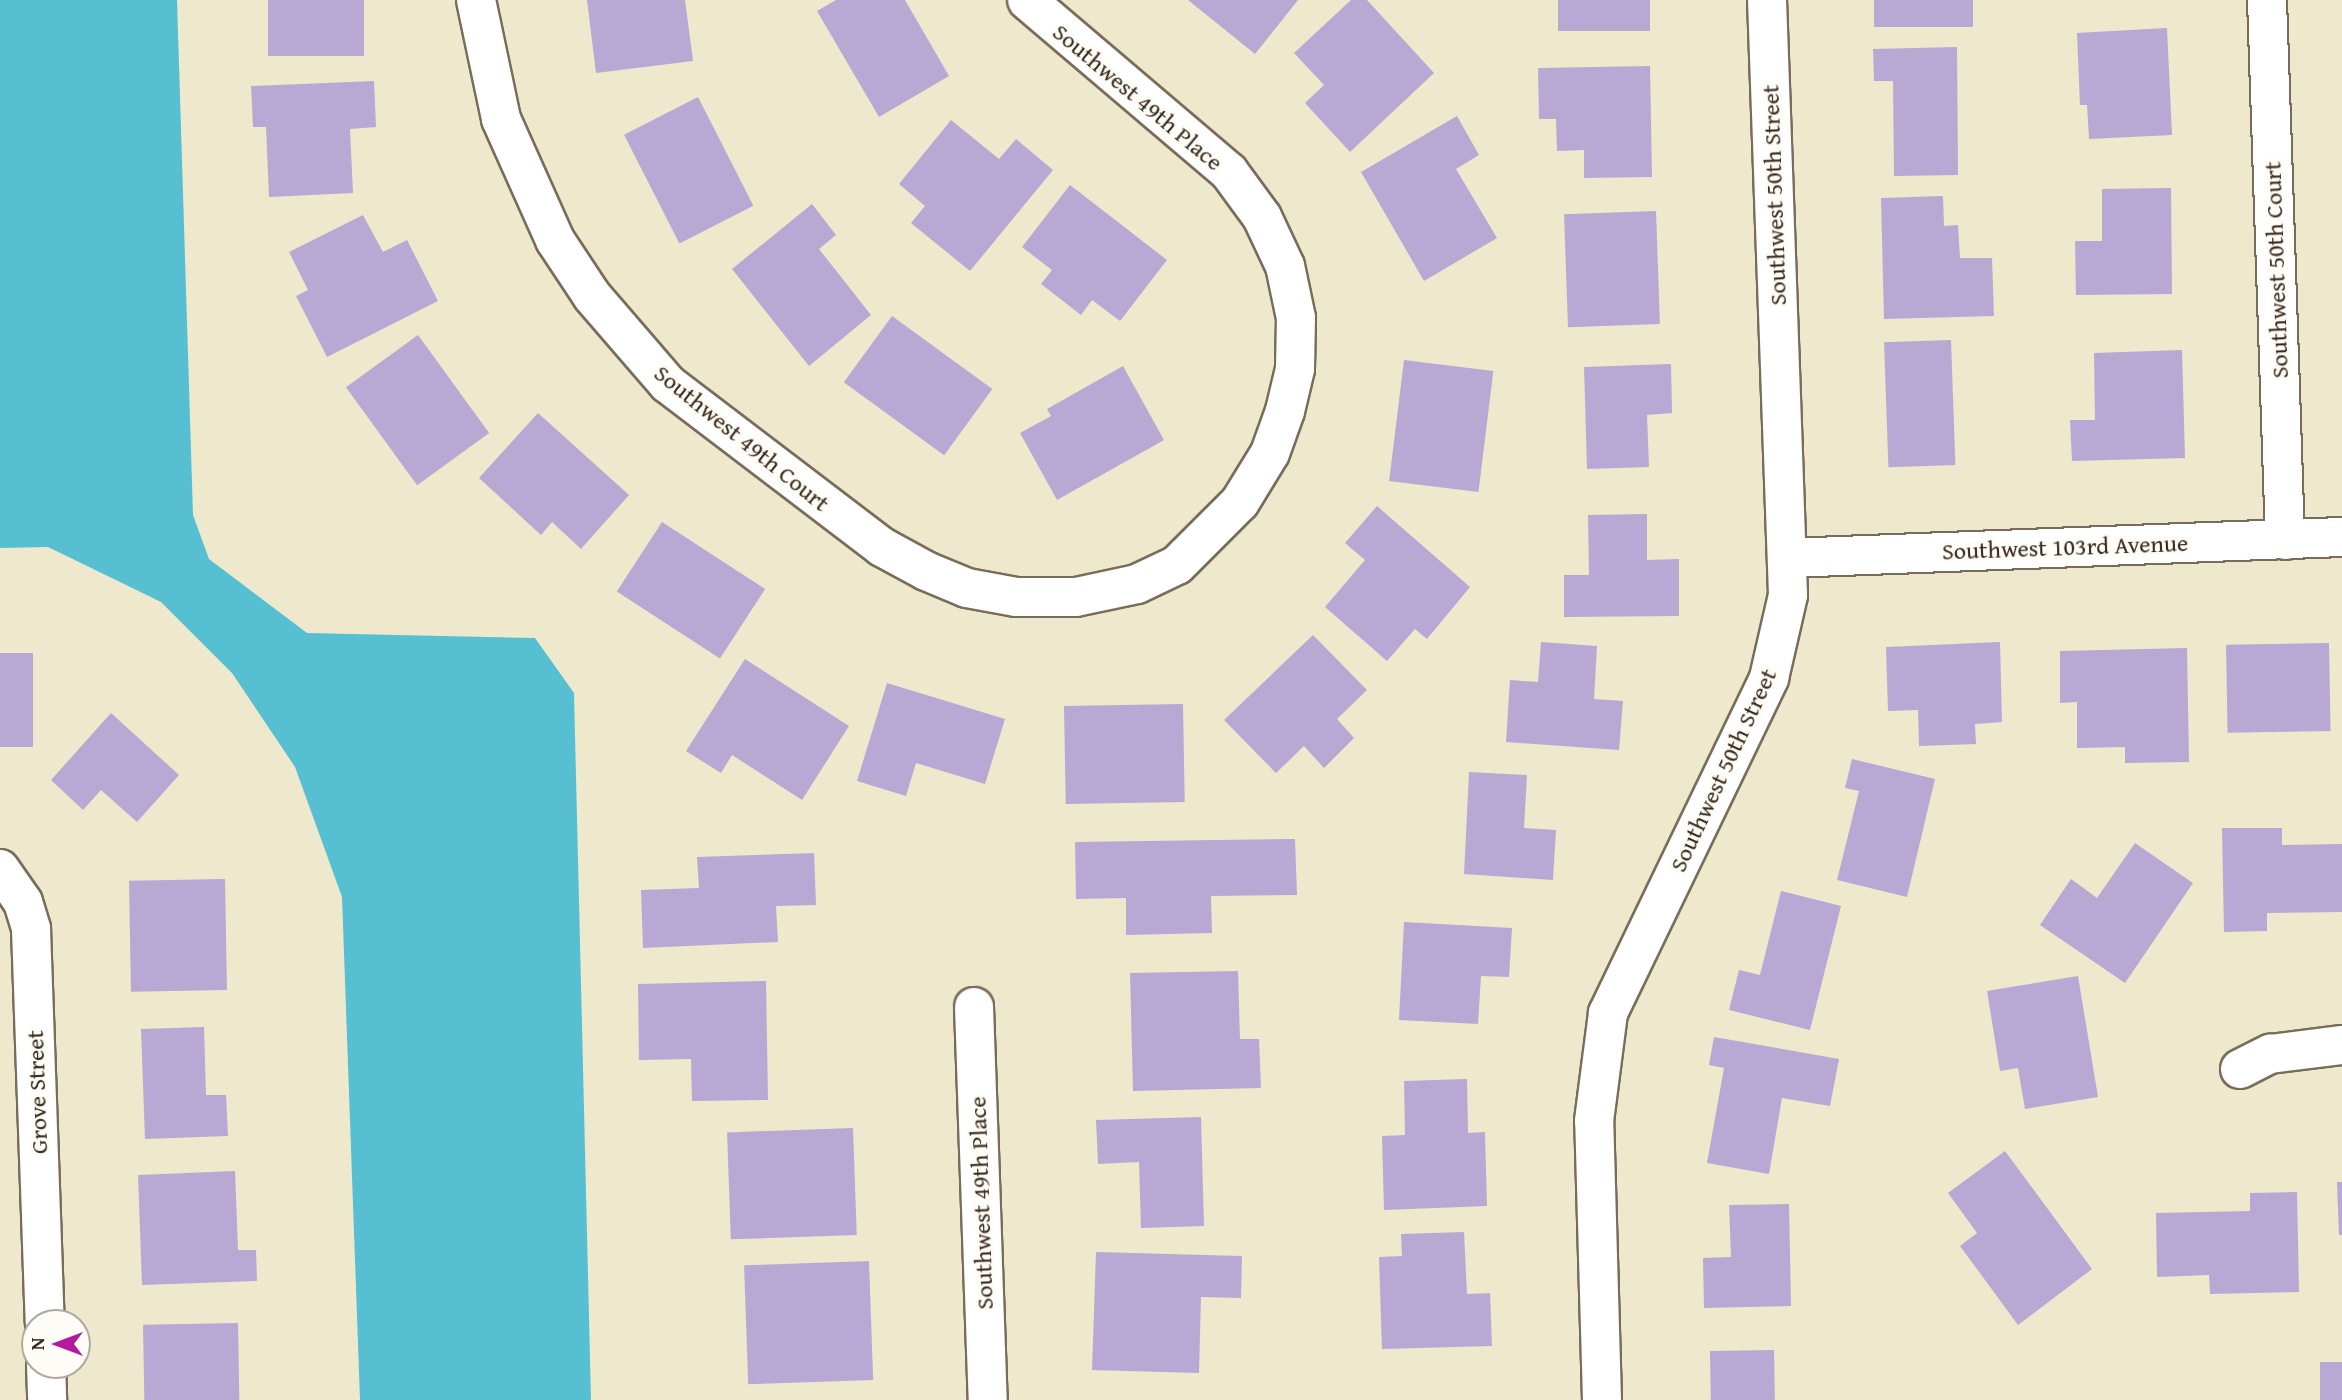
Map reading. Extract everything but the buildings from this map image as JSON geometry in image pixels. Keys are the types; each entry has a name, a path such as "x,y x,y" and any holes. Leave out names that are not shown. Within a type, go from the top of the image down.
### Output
{"street":[{"name":"Southwest 49th Court","path":"476,0 501,119 555,240 592,296 668,384 872,540 967,588 1076,597 1137,584 1209,540"},
{"name":"Southwest 49th Place","path":"1027,0 1229,172 1262,217 1285,266 1296,318 1295,369 1285,411 1270,453 1209,540"},
{"name":"Southwest 50th Street","path":"1602,1400 1594,1121 1600,1048 1621,977 1769,678 1788,595 1767,0"},
{"name":"Southwest 50th Court","path":"2267,0 2285,540"},
{"name":"Southwest 103rd Avenue","path":"1788,558 2342,537"},
{"name":"Grove Street","path":"0,869 23,902 31,929 45,1309"},
{"name":"Southwest 49th Place","path":"974,1007 988,1400"},
{"path":"2240,1069 2270,1054 2342,1045"},
{"path":"46,1379 47,1400"}],"water":[{"path":"0,0 177,0 193,515 209,559 307,633 535,638 574,693 591,1400 360,1400 342,897 295,767 232,673 161,602 48,547 0,548"}]}
